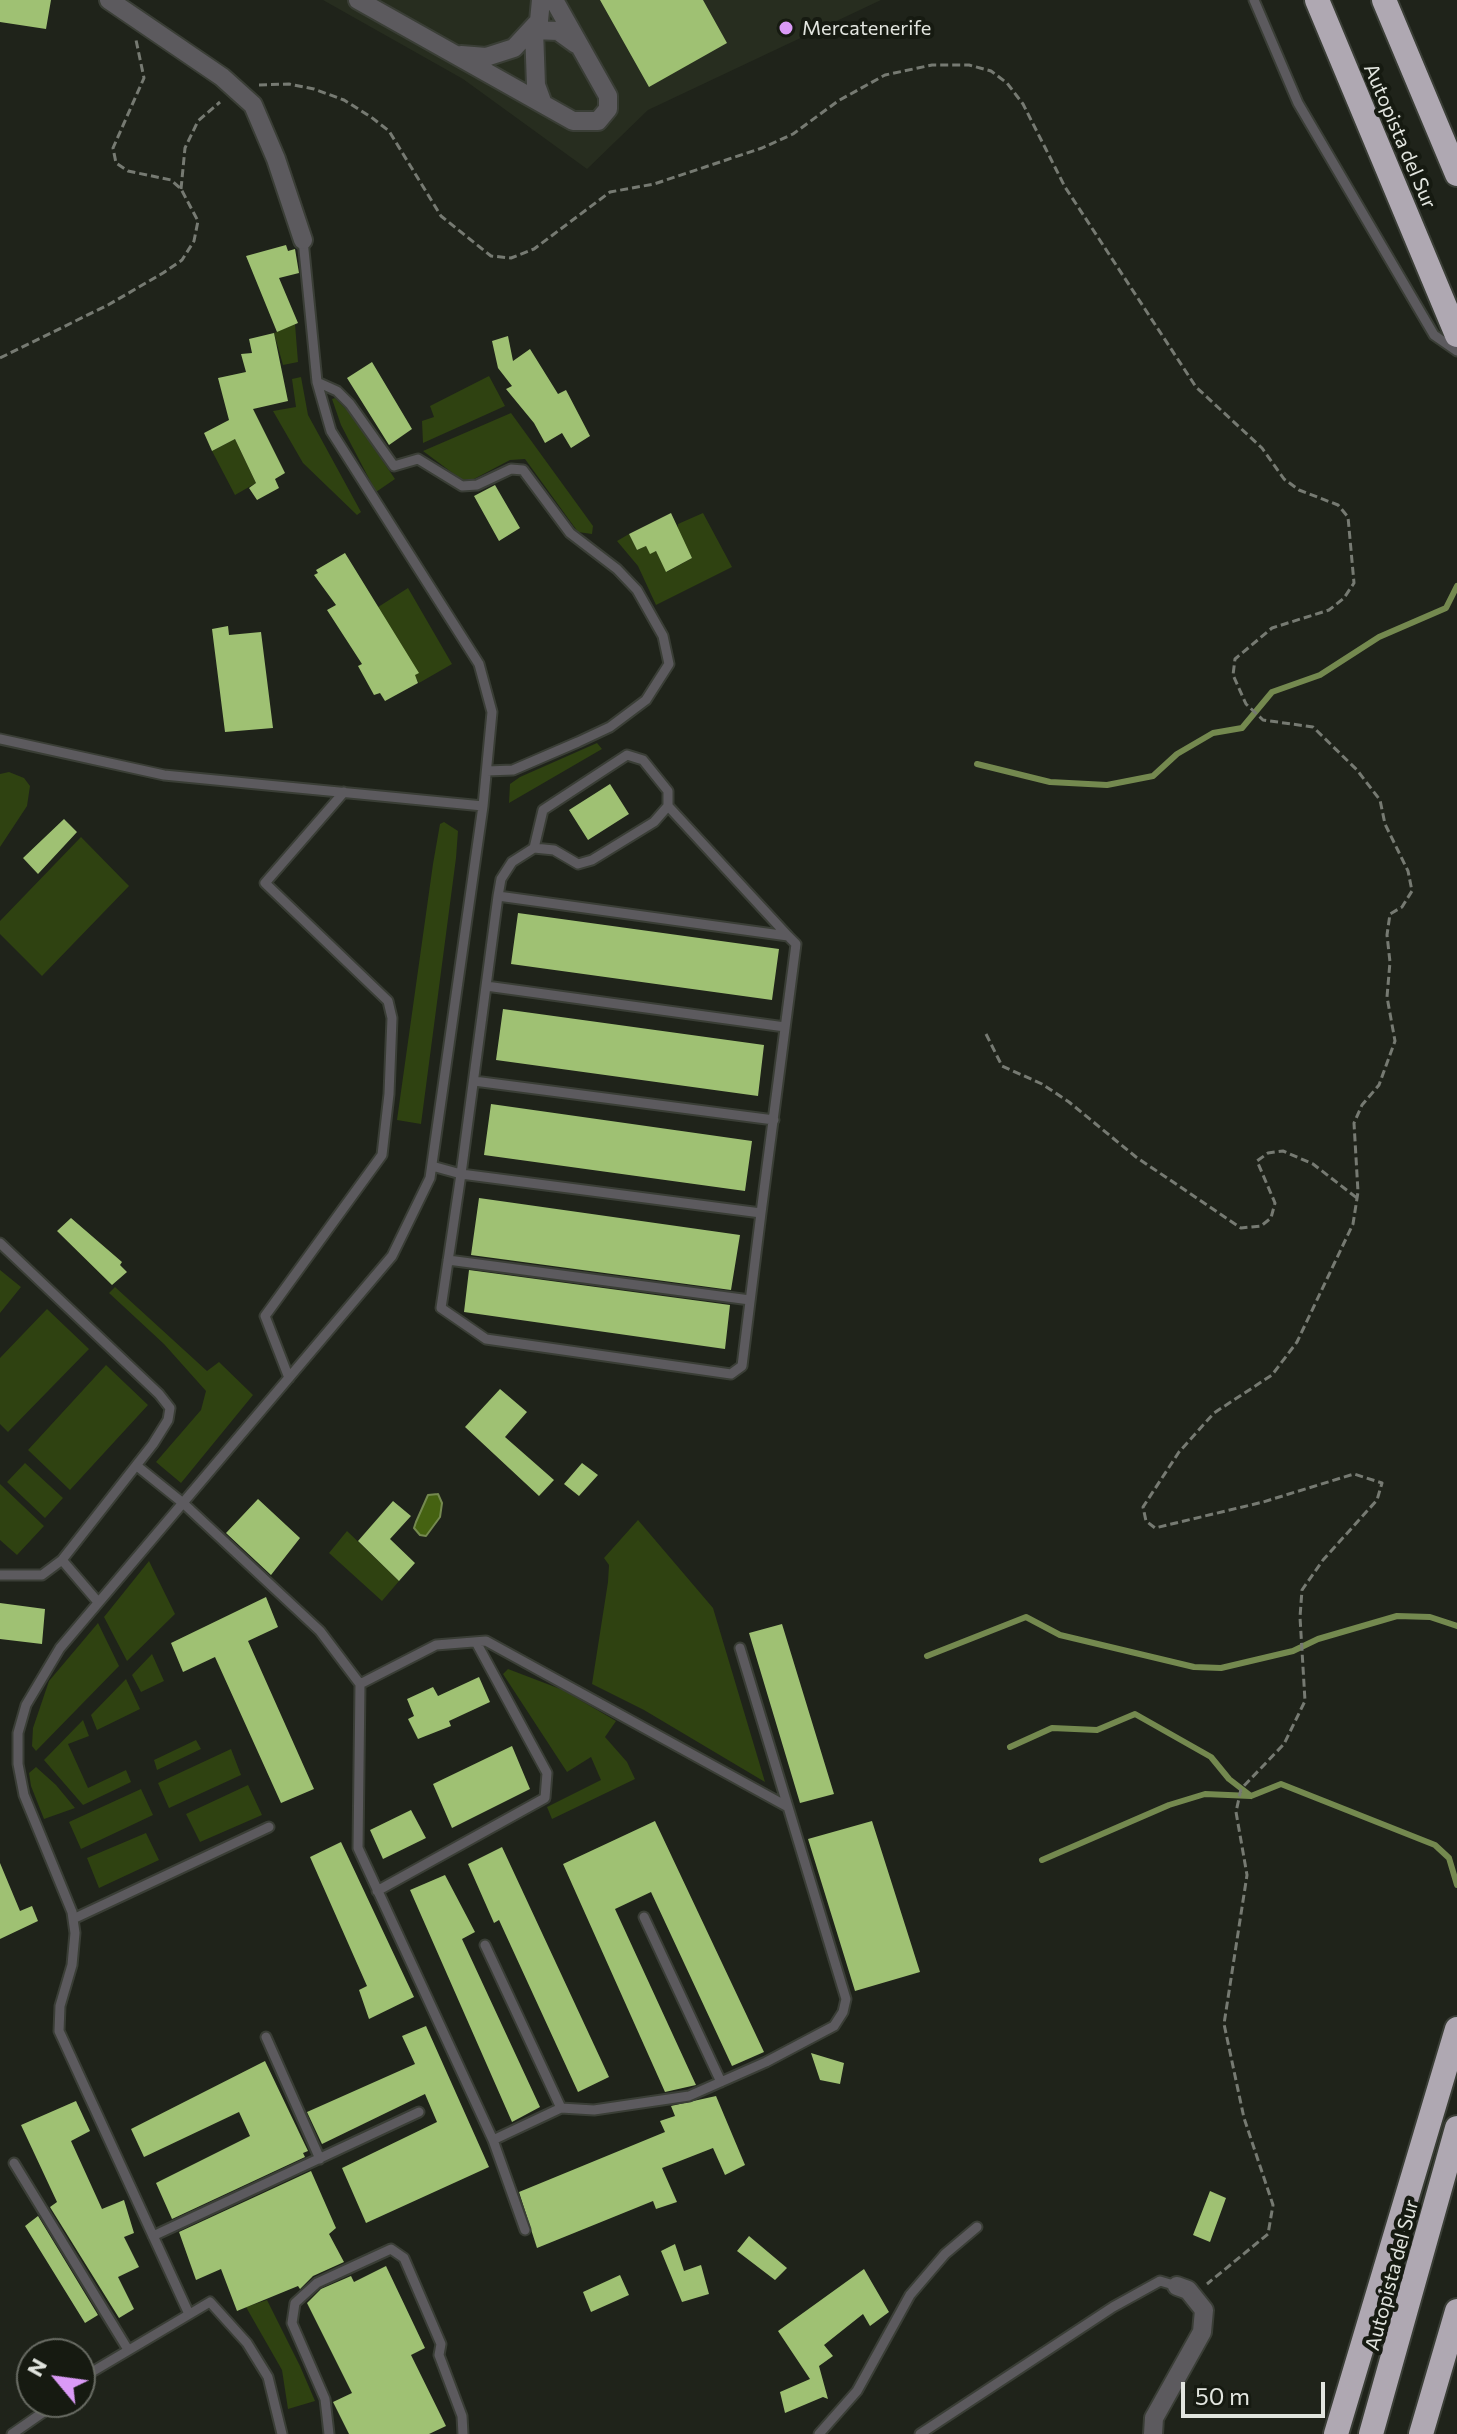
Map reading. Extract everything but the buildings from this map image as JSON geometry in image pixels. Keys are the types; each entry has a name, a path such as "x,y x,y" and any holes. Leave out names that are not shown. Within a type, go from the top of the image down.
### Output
{"highway":[{"name":"Autopista del Sur","path":"1317,0 1457,335"},
{"name":"Autopista del Sur","path":"1384,0 1457,174"},
{"path":"1336,2434 1457,2029"},
{"name":"Autopista del Sur","path":"1371,2434 1457,2128"},
{"path":"1421,2434 1457,2311"}],"street":[{"path":"109,0 238,90 253,105 303,240"},
{"path":"358,0 543,104 582,123 598,121 604,116 608,96 554,0"},
{"path":"451,52 471,57 499,55 514,48 534,30 539,21 541,0"},
{"path":"534,30 558,31 584,52"},
{"path":"534,30 536,85 543,104"},
{"path":"1153,2434 1154,2418 1202,2332 1204,2310 1184,2291"}],"lane":[{"path":"1254,0 1298,103 1434,335 1457,351"},
{"path":"189,2314 59,2031 60,2006 72,1965 73,1919 24,1795 18,1764 18,1733 26,1705 60,1648 392,1256 430,1178 483,806 492,712 479,664 331,431 317,382 303,240"},
{"path":"317,382 337,391 350,404 394,466 418,459 462,486 477,485 511,469 523,470 570,533 617,569 637,590 663,636 669,664 664,678 646,700 610,727 578,742 513,770 487,771"},
{"path":"0,739 164,775 483,806"},
{"path":"534,848 543,810 627,755 643,760 668,791 668,806 654,822 592,860 578,864 554,850 534,848 512,862 501,879 441,1308 486,1339 731,1374 742,1366 796,944 668,806"},
{"path":"289,1378 265,1316 382,1155 389,1094 392,1018 388,1001 265,883 344,792"},
{"path":"498,896 788,936"},
{"path":"486,986 785,1027"},
{"path":"474,1081 774,1120"},
{"path":"432,1166 461,1174 761,1213"},
{"path":"0,1243 170,1408 168,1420 137,1466 62,1560 42,1575 0,1575"},
{"path":"448,1260 750,1300"},
{"path":"137,1466 183,1503 320,1631 360,1684 358,1848 493,2140 525,2230"},
{"path":"62,1560 98,1602"},
{"path":"360,1684 436,1645 486,1641 789,1807"},
{"path":"377,1891 545,1798 547,1773 476,1642"},
{"path":"493,2140 561,2108 594,2110 689,2096 834,2026 843,2012 846,1999 740,1648"},
{"path":"73,1919 269,1827"},
{"path":"644,1917 721,2082"},
{"path":"485,1945 561,2108"},
{"path":"266,2037 320,2159"},
{"path":"153,2236 419,2112"},
{"path":"14,2163 127,2348"},
{"path":"819,2434 857,2391 910,2295 945,2254 977,2227"},
{"path":"329,2434 325,2399 292,2323 295,2303 317,2283 391,2249 404,2258 441,2344 439,2355 462,2416 463,2434"},
{"path":"920,2434 1113,2307 1160,2281 1184,2291"},
{"path":"96,2368 210,2302 247,2343 268,2377 282,2434"},
{"path":"12,2434 35,2418"}],"path":[{"path":"0,358 108,305 182,260 194,241 198,221 181,189 171,180 128,171 116,163 113,148 144,78 135,18"},
{"path":"181,189 185,148 198,121 238,90 267,84 289,84 344,100 371,117 396,141 441,216 491,256 511,258 534,249 610,192 654,184 762,148 793,134 838,101 885,75 932,65 969,65 991,71 1007,83 1023,104 1065,187 1196,387 1262,448 1284,479 1299,490 1338,505 1348,517 1354,583 1344,598 1329,610 1272,628 1235,659 1233,675 1246,704 1263,720 1313,727 1357,770 1380,800 1385,824 1408,871 1412,891 1402,907 1390,914 1387,935 1390,962 1387,997 1395,1041 1379,1085 1362,1105 1354,1123 1357,1198 1344,1248 1283,1365 1214,1413 1179,1452 1143,1507 1146,1521 1155,1528 1263,1502 1354,1474 1382,1483 1377,1500 1323,1560 1302,1590 1300,1617 1305,1701 1284,1744 1241,1789 1236,1812 1247,1875 1224,2024 1244,2118 1273,2205 1268,2234 1250,2252 1184,2291"},
{"path":"986,1034 1002,1066 1042,1084 1069,1102 1136,1157 1241,1228 1261,1226 1271,1218 1275,1203 1257,1161 1268,1153 1283,1151 1313,1164 1357,1198"}],"shaded area":[{"path":"323,0 881,0 648,110 587,169 463,79"},
{"path":"295,324 298,362 283,365 274,333"},
{"path":"489,376 505,406 423,443 422,421 434,417 430,406"},
{"path":"301,377 308,415 361,512 357,515 303,463 273,411 296,407 292,379"},
{"path":"335,398 351,414 395,479 376,492 341,425 332,399"},
{"path":"511,413 593,526 592,534 578,532 525,459 510,460 474,479 462,480 423,451"},
{"path":"235,439 256,483 235,495 212,451"},
{"path":"703,513 732,567 656,605 638,566 617,541 629,534 637,550 646,546 650,553 656,551 667,572 692,558 678,532 678,524"},
{"path":"408,588 452,664 419,683 375,609"},
{"path":"597,743 602,749 509,803 510,784 520,777"},
{"path":"9,772 24,778 30,786 27,806 0,847 0,774"},
{"path":"444,822 458,831 456,858 421,1124 397,1120 433,864 440,824"},
{"path":"81,837 129,886 42,976 0,934 0,921"},
{"path":"0,1270 21,1287 0,1313"},
{"path":"115,1287 207,1371 219,1362 253,1395 181,1483 156,1462 201,1410 206,1391 164,1344 109,1293"},
{"path":"47,1309 89,1349 8,1432 0,1424 0,1358"},
{"path":"106,1365 148,1405 70,1490 28,1450"},
{"path":"25,1463 63,1498 45,1518 7,1482"},
{"path":"0,1484 44,1526 17,1555 0,1540"},
{"path":"438,1494 442,1503 440,1517 426,1536 420,1535 414,1528 416,1522 428,1495"},
{"path":"638,1520 713,1608 765,1782 644,1710 592,1684 608,1582 609,1565 604,1558"},
{"path":"347,1531 399,1581 382,1601 329,1553"},
{"path":"149,1561 175,1614 127,1661 104,1617"},
{"path":"98,1623 119,1666 36,1751 32,1746 33,1728 49,1681"},
{"path":"152,1654 164,1681 141,1692 132,1675"},
{"path":"508,1669 563,1690 616,1721 605,1737 627,1762 635,1779 552,1819 547,1807 601,1780 591,1757 567,1772 503,1674"},
{"path":"126,1679 140,1709 97,1730 91,1715"},
{"path":"83,1720 89,1736 68,1744 88,1788 126,1770 131,1782 83,1805 44,1760"},
{"path":"196,1740 201,1749 157,1770 154,1760"},
{"path":"231,1749 241,1775 169,1808 158,1783"},
{"path":"36,1767 75,1808 44,1819 29,1773"},
{"path":"248,1785 262,1815 200,1842 186,1814"},
{"path":"141,1789 153,1815 81,1849 69,1822"},
{"path":"146,1833 159,1860 99,1888 87,1858"},
{"path":"267,2300 315,2401 288,2409 282,2370 246,2307"}],"waterway":[{"path":"977,764 1050,782 1107,785 1153,776 1177,754 1213,733 1242,728 1272,692 1320,675 1379,637 1446,608 1457,586"},
{"path":"927,1656 1026,1617 1060,1635 1194,1667 1221,1668 1293,1651 1318,1639 1397,1616 1430,1617 1457,1626"},
{"path":"1010,1747 1052,1728 1097,1730 1135,1714 1211,1757 1229,1779 1251,1796"},
{"path":"1042,1860 1169,1805 1205,1794 1251,1796 1281,1784 1435,1845 1449,1858 1457,1885"}],"place":[{"name":"Mercatenerife","path":"786,28"}]}
